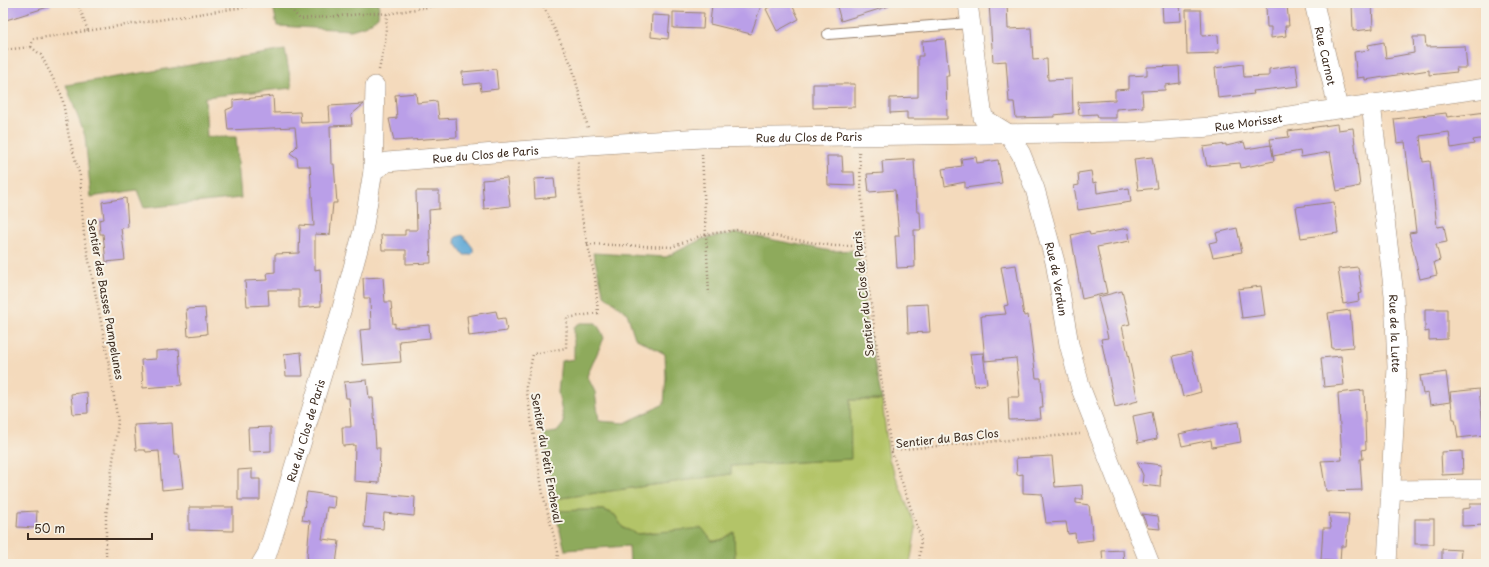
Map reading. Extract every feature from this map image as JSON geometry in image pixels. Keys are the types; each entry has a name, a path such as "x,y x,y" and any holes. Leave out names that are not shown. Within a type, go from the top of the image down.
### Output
{"street":[{"name":"Rue de Verdun","path":"968,3 983,118 1009,134 1021,154 1035,189 1055,262 1069,344 1081,388 1150,564"},
{"name":"Rue Carnot","path":"1314,3 1338,108"},
{"path":"373,171 375,86"},
{"name":"Rue Morisset","path":"1009,134 1130,132 1212,127 1486,88"},
{"name":"Rue de la Lutte","path":"1371,104 1394,295 1397,367 1392,490 1387,564"},
{"name":"Rue du Clos de Paris","path":"261,564 267,554 342,308 362,231 373,171 387,162 583,145 702,138 1009,134"},
{"path":"1392,490 1486,489"}],"lane":[{"path":"828,34 970,23"}],"path":[{"path":"78,3 88,31"},
{"path":"3,50 31,47 33,39 271,3"},
{"path":"285,3 300,19 375,13 387,14 451,3"},
{"name":"Sentier du Petit Encheval","path":"542,3 572,66 588,126 583,145 581,213 596,278 598,313 567,318 566,348 533,354 526,387 543,494 558,552 557,564"},
{"path":"375,86 385,42 387,14"},
{"name":"Sentier des Basses Pampelunes","path":"31,47 41,55 62,96 69,137 80,176 84,235 108,353 118,422 107,500 106,564"},
{"name":"Sentier du Clos de Paris","path":"858,136 864,246 891,450"},
{"path":"702,138 709,294"},
{"path":"587,244 672,247 706,234 738,230 834,246 864,246"},
{"name":"Sentier du Bas Clos","path":"918,564 921,538 891,450 1098,433"}],"green space":[{"path":"289,3 379,3 378,17 367,25 351,30 277,26 273,5"},
{"path":"285,50 292,88 205,97 207,137 236,137 241,198 144,208 137,190 91,197 85,136 66,85"},
{"path":"738,233 831,251 858,250 867,326 882,400 850,400 851,459 731,466 731,474 554,499 543,434 557,432 564,423 558,392 561,361 574,359 574,327 580,323 596,323 604,338 587,376 595,392 599,421 625,423 664,404 666,378 665,354 635,338 627,313 604,295 593,253 666,257 702,239"},
{"path":"850,400 882,400 889,459 916,528 910,564 735,564 734,532 721,540 712,541 654,532 638,534 623,528 615,515 604,510 555,511 554,499 731,474 731,466 850,459"},
{"path":"604,510 615,515 623,528 638,534 702,528 712,541 721,540 734,532 735,564 630,564 629,546 565,550 555,511"}],"water":[{"path":"463,235 473,248 473,253 471,255 464,255 455,242 456,237"}],"building":[{"path":"3,3 50,3 51,6 3,21"},
{"path":"732,3 750,7 756,3 762,3 751,34 710,24 712,4"},
{"path":"777,3 791,3 799,19 777,31 766,9"},
{"path":"836,3 888,3 889,6 841,21"},
{"path":"989,3 1007,3 1008,29 1031,28 1033,60 1047,59 1048,80 1072,79 1073,113 1054,115 1054,117 1016,118 1014,102 1009,102 1006,61 993,62"},
{"path":"1162,3 1180,3 1181,21 1163,22"},
{"path":"1352,3 1372,3 1373,29 1353,31"},
{"path":"1287,5 1289,26 1285,26 1286,36 1271,38 1271,27 1267,27 1266,6"},
{"path":"1186,10 1201,10 1202,36 1218,35 1219,53 1187,54"},
{"path":"673,12 704,13 703,29 673,28"},
{"path":"652,15 670,16 668,39 651,37"},
{"path":"1413,37 1425,37 1426,47 1465,46 1467,68 1456,68 1457,72 1429,75 1429,70 1365,80 1365,77 1357,78 1354,52 1369,50 1368,45 1384,42 1386,58 1414,53"},
{"path":"945,39 949,76 946,76 947,119 907,119 907,112 890,113 890,98 918,97 918,56 923,56 922,41"},
{"path":"1243,64 1244,77 1269,76 1269,69 1296,65 1299,86 1253,91 1254,94 1218,98 1215,68"},
{"path":"1179,66 1180,83 1165,85 1165,90 1142,91 1143,107 1116,109 1116,118 1098,118 1097,114 1079,115 1078,102 1115,100 1115,90 1129,89 1129,76 1147,75 1147,67"},
{"path":"496,69 498,89 481,91 480,83 463,85 462,72"},
{"path":"813,84 855,84 855,107 813,108"},
{"path":"416,93 417,103 437,101 439,119 456,118 457,137 394,141 389,119 397,118 395,95"},
{"path":"273,96 274,113 300,112 301,123 330,122 329,106 364,104 351,115 352,125 330,126 331,164 334,164 337,203 333,203 330,235 315,234 315,270 320,269 321,306 299,308 299,290 268,290 269,305 247,306 245,281 268,280 267,273 275,272 275,254 299,253 300,225 314,226 310,166 298,166 297,158 290,153 297,146 295,127 228,130 226,110 233,107 233,100"},
{"path":"1486,112 1486,138 1473,140 1474,144 1451,148 1449,132 1420,136 1423,162 1430,161 1437,227 1444,226 1447,242 1436,244 1440,260 1434,262 1437,275 1420,279 1409,233 1416,232 1405,142 1397,143 1394,119 1446,113 1447,117"},
{"path":"1337,124 1338,130 1353,128 1360,186 1337,191 1330,152 1301,157 1300,151 1273,156 1270,139 1289,137 1288,131"},
{"path":"1244,142 1246,149 1271,145 1274,161 1241,168 1240,163 1207,166 1203,147 1226,144 1226,146"},
{"path":"827,156 842,156 843,172 854,172 855,186 828,185"},
{"path":"976,157 977,163 998,160 1002,183 965,188 965,182 945,186 942,169 962,166 961,159"},
{"path":"1152,157 1157,188 1138,190 1134,159"},
{"path":"914,159 917,212 920,212 921,230 914,230 915,267 897,268 895,236 899,236 895,190 869,192 867,174 883,173 882,161"},
{"path":"1091,171 1093,183 1096,182 1097,193 1129,188 1131,202 1078,210 1074,186 1079,185 1078,173"},
{"path":"507,178 510,206 484,209 482,180"},
{"path":"554,178 556,197 535,199 534,179"},
{"path":"416,191 439,191 439,209 429,210 431,263 406,264 406,250 382,250 381,235 405,235 405,230 417,230"},
{"path":"126,198 128,227 121,228 125,260 106,262 103,234 100,234 99,220 104,219 102,202"},
{"path":"1334,202 1338,233 1301,238 1296,207"},
{"path":"1128,228 1130,241 1097,247 1107,293 1082,299 1071,235 1089,231 1090,235"},
{"path":"1237,228 1242,252 1213,257 1209,243 1218,241 1216,233"},
{"path":"1016,265 1024,316 1028,315 1036,378 1041,378 1043,408 1040,408 1041,419 1009,420 1008,397 1020,397 1016,358 985,361 981,316 1006,314 1004,306 1008,305 1001,267"},
{"path":"1358,267 1362,293 1358,294 1359,301 1343,304 1338,269"},
{"path":"383,277 385,302 391,302 393,324 395,323 395,328 429,325 430,338 399,341 401,362 363,365 360,330 371,329 370,298 364,298 363,278"},
{"path":"1261,286 1265,315 1242,318 1238,289"},
{"path":"1122,291 1130,324 1122,326 1138,401 1115,407 1101,339 1108,338 1098,297"},
{"path":"928,304 930,332 908,333 907,305"},
{"path":"205,308 207,334 188,336 186,309"},
{"path":"1425,309 1447,309 1447,339 1429,340 1429,331 1425,332"},
{"path":"1350,310 1353,347 1332,349 1328,313"},
{"path":"496,311 498,319 505,318 507,331 469,336 467,316"},
{"path":"179,349 182,385 143,388 141,360 156,359 156,351"},
{"path":"301,352 303,376 286,376 284,354"},
{"path":"1191,352 1201,392 1183,397 1173,356"},
{"path":"983,353 987,384 975,386 970,354"},
{"path":"1341,356 1344,385 1324,387 1321,358"},
{"path":"1446,372 1450,402 1430,405 1428,393 1423,394 1420,376"},
{"path":"367,380 369,398 373,398 376,448 380,448 379,483 354,481 355,445 343,446 342,427 351,427 349,398 346,398 344,382"},
{"path":"1479,389 1484,435 1458,438 1455,419 1453,419 1450,392"},
{"path":"1364,390 1366,449 1362,450 1363,459 1360,459 1362,490 1326,491 1321,461 1342,460 1338,393"},
{"path":"87,392 88,413 73,414 71,394"},
{"path":"1152,412 1157,439 1138,443 1133,416"},
{"path":"1238,422 1241,442 1212,447 1211,440 1182,446 1179,434"},
{"path":"172,423 174,455 179,455 183,488 162,490 159,451 146,452 145,450 136,450 134,425"},
{"path":"271,427 271,451 249,452 248,428"},
{"path":"1462,451 1463,474 1442,475 1441,452"},
{"path":"1052,456 1055,487 1082,485 1083,499 1076,499 1076,503 1089,505 1093,540 1076,542 1075,533 1068,534 1066,522 1046,523 1042,494 1023,493 1023,474 1017,475 1016,458"},
{"path":"1137,462 1161,465 1160,487 1142,485 1143,475"},
{"path":"252,469 252,479 260,479 260,500 238,500 238,470"},
{"path":"307,492 335,496 334,508 327,507 322,539 339,541 336,564 309,564 307,555 310,521 302,520"},
{"path":"367,493 415,497 414,516 384,513 383,529 364,527"},
{"path":"1470,504 1486,504 1486,525 1462,526 1462,509 1470,508"},
{"path":"189,507 233,507 233,531 189,530"},
{"path":"37,511 36,528 17,527 18,512"},
{"path":"1329,513 1349,514 1346,546 1341,546 1340,562 1321,560 1323,528 1331,528"},
{"path":"1142,514 1158,516 1160,529 1148,528"},
{"path":"1415,519 1434,519 1434,544 1415,544"},
{"path":"1442,549 1461,550 1460,563 1442,562"},
{"path":"1123,550 1124,564 1103,564 1102,551"}]}
